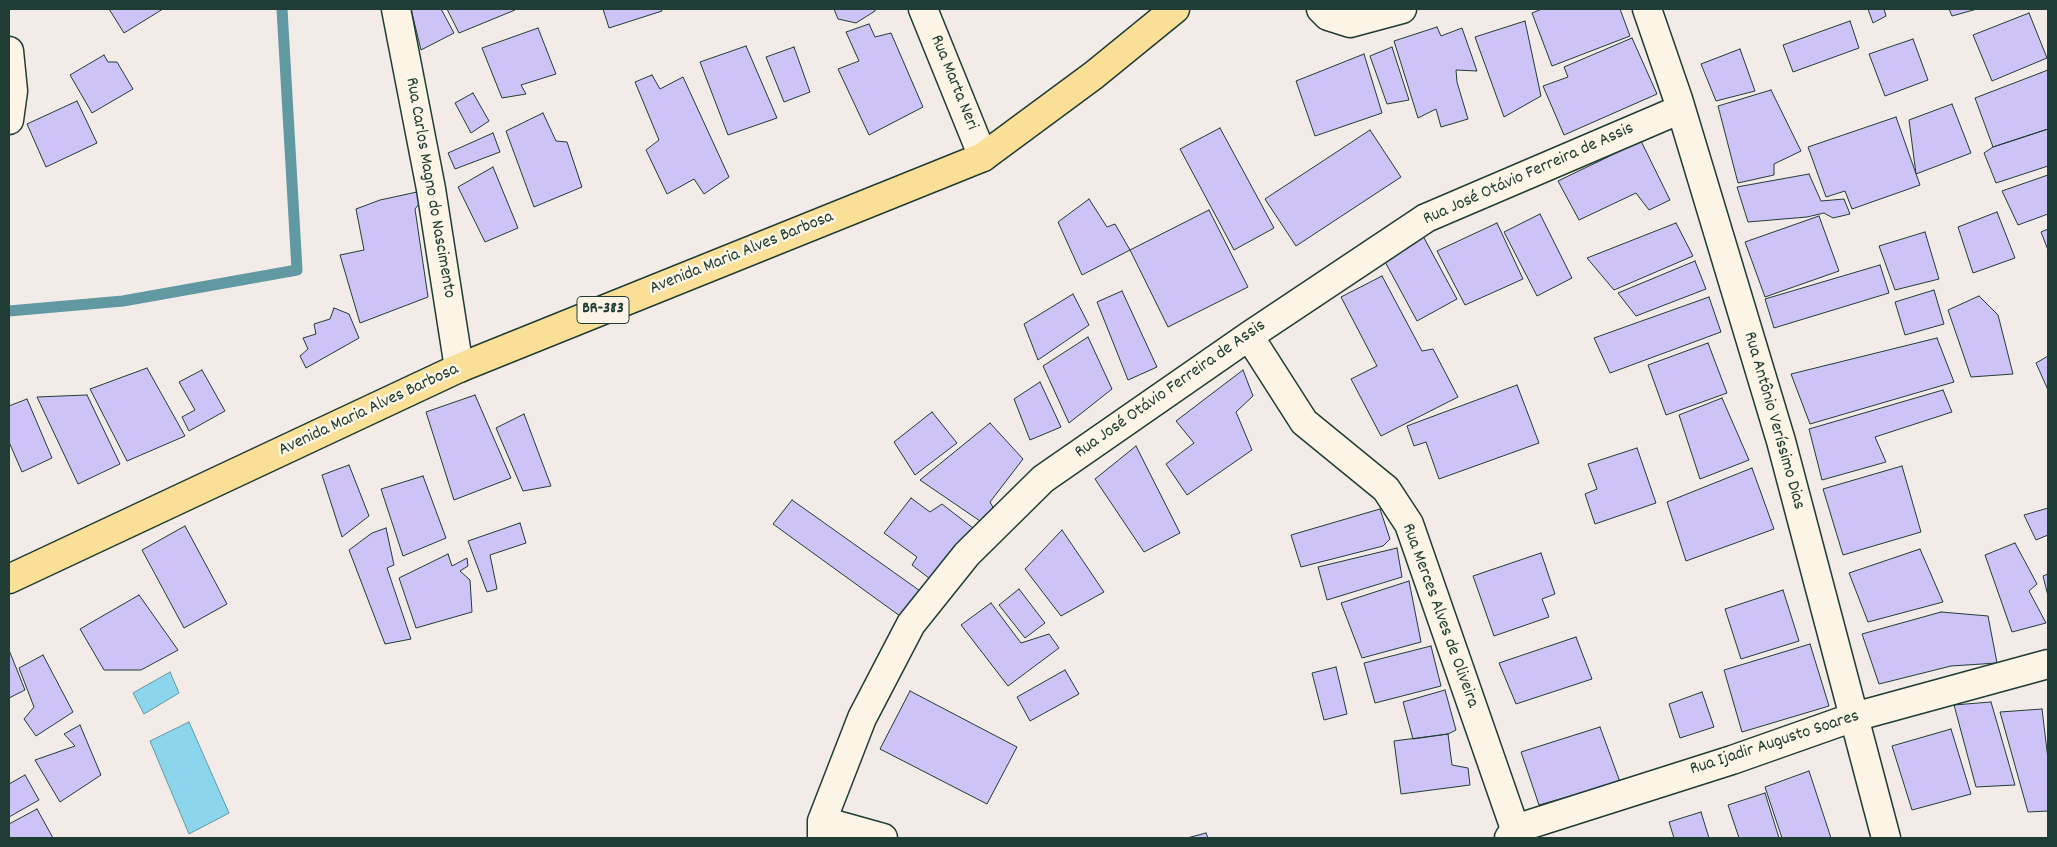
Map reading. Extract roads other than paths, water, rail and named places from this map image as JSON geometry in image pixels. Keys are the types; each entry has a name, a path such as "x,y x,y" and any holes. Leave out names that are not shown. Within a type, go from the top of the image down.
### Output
{"highway":[{"name":"Avenida Maria Alves Barbosa","path":"9,579 460,368 983,157 1094,76 1175,9"}],"street":[{"name":"Rua Carlos Magno do Nascimento","path":"396,9 431,189 460,368"},
{"name":"Rua Marta Neri","path":"924,9 983,157"},
{"path":"1321,9 1328,16 1350,23 1402,9"},
{"name":"Rua Antônio Veríssimo Dias","path":"1647,9 1681,109 1781,441 1886,838"},
{"path":"9,51 13,90 9,120"},
{"name":"Rua José Otávio Ferreira de Assis","path":"822,830 862,718 911,624 967,554 1043,479 1249,336 1426,218 1681,109"},
{"name":"Rua Merces Alves de Oliveira","path":"1249,336 1304,422 1386,489 1409,524 1512,834"},
{"name":"Rua Ijadir Augusto Soares","path":"1512,834 1854,717 2048,664"},
{"path":"822,830 883,838"}],"water":[{"path":"170,672 179,693 144,714 133,693"},
{"path":"189,722 229,813 189,834 150,741"}],"waterway":[{"path":"9,311 123,301 297,270 282,9"}]}
